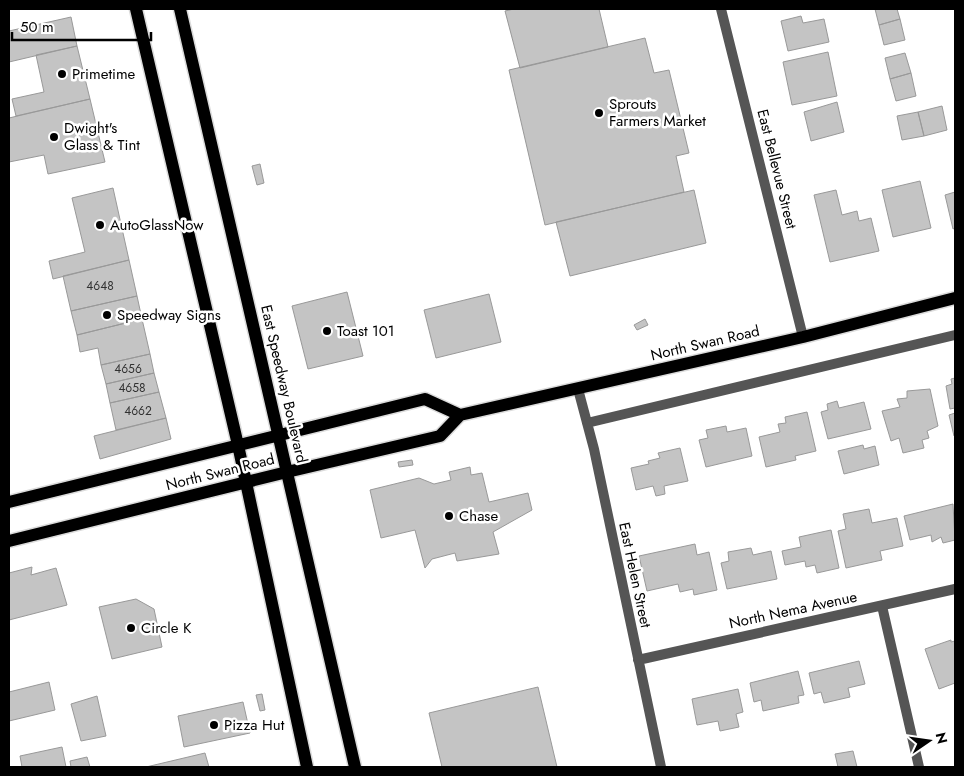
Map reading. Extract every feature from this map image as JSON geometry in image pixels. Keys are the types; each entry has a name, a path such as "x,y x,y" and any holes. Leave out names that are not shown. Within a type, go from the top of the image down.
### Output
{"main road":[{"path":"136,9 238,445 307,767"},
{"name":"East Speedway Boulevard","path":"180,9 355,767"},
{"name":"North Swan Road","path":"9,542 246,482 440,436 460,415 802,338 955,298"},
{"name":"North Swan Road","path":"9,502 425,399 460,415"}],"street":[{"name":"East Bellevue Street","path":"721,9 802,338"},
{"path":"587,423 955,335"},
{"name":"East Helen Street","path":"578,389 661,767"},
{"name":"North Nema Avenue","path":"638,660 955,589"},
{"path":"882,606 919,767"}],"building":[{"path":"514,9 599,9 608,47 520,68 505,11"},
{"path":"875,9 897,9 900,19 879,25"},
{"path":"801,16 803,23 824,19 829,42 788,51 781,21"},
{"path":"71,17 77,46 9,62 9,31"},
{"path":"900,19 905,40 884,45 879,25"},
{"name":"Sprouts Farmers Market","path":"645,38 654,73 669,70 689,153 676,156 684,192 545,225 509,70"},
{"name":"Primetime","path":"77,46 90,99 16,116 12,99 44,92 36,55"},
{"path":"828,52 837,96 792,105 783,62"},
{"path":"905,53 911,73 890,79 885,58"},
{"path":"911,73 916,96 896,101 890,79"},
{"name":"Dwight's Glass & Tint","path":"90,99 105,162 48,174 44,155 9,162 9,118"},
{"path":"837,102 844,132 811,141 804,112"},
{"path":"942,106 947,130 924,136 918,112"},
{"path":"918,112 924,136 902,140 897,116"},
{"path":"260,164 264,183 257,185 252,166"},
{"path":"920,181 931,228 893,237 882,190"},
{"name":"AutoGlassNow","path":"113,188 129,260 53,279 49,261 85,252 72,198"},
{"path":"694,190 706,243 570,276 556,222"},
{"path":"836,190 842,215 857,211 859,221 871,218 879,251 830,262 814,195"},
{"path":"955,192 955,228 953,229 945,195"},
{"path":"129,260 137,296 71,311 63,276"},
{"name":"Toast 101","path":"347,292 363,356 308,369 292,306"},
{"path":"489,294 501,342 436,358 424,310"},
{"name":"Speedway Signs","path":"137,296 142,319 77,335 71,311"},
{"path":"142,319 150,354 101,365 98,348 80,352 77,335"},
{"path":"645,319 648,325 637,330 634,325"},
{"path":"150,354 154,373 106,384 101,365"},
{"path":"154,373 159,392 110,403 106,384"},
{"path":"955,378 955,408 950,409 946,386 952,384 951,379"},
{"path":"930,389 938,426 927,431 929,438 922,440 924,448 903,453 899,438 891,441 882,411 900,407 897,399 907,398 907,391"},
{"path":"159,392 166,418 116,430 110,403"},
{"path":"837,401 839,408 864,402 871,429 828,439 821,412 828,410 827,404"},
{"path":"807,412 816,451 795,456 796,460 766,467 759,437 780,432 778,424 786,423 785,417"},
{"path":"955,413 955,436 954,436 949,415"},
{"path":"166,418 171,439 100,459 94,436"},
{"path":"726,426 727,432 746,428 752,456 706,467 699,440 708,438 706,430"},
{"path":"863,445 864,449 875,446 879,465 844,474 838,451"},
{"path":"680,448 688,481 664,486 665,494 656,496 653,486 636,490 631,468 649,464 648,461 660,458 658,453"},
{"path":"412,460 413,465 399,467 398,462"},
{"name":"Chase","path":"470,467 471,475 482,473 489,502 528,493 532,510 493,532 499,554 457,561 455,553 432,559 425,568 415,530 381,538 370,490 419,478 434,484 451,480 449,472"},
{"path":"953,504 955,540 943,543 941,537 932,542 931,535 910,540 904,516"},
{"path":"869,509 872,523 897,518 903,546 880,551 882,560 846,568 838,531 846,529 843,514"},
{"path":"831,530 839,568 817,573 815,565 806,567 805,561 785,565 782,551 801,547 799,537"},
{"path":"695,544 697,555 709,552 717,590 694,595 693,589 680,592 678,584 647,591 639,556"},
{"path":"751,548 753,555 771,551 777,579 727,589 721,563 729,561 728,552"},
{"path":"32,567 31,575 56,568 67,605 9,620 9,573"},
{"name":"Circle K","path":"136,599 154,609 162,647 112,659 99,607"},
{"path":"951,640 951,642 955,641 955,683 939,689 925,649"},
{"path":"859,661 865,684 848,688 850,697 824,703 821,692 814,694 809,673"},
{"path":"798,671 804,695 798,696 799,703 763,711 761,700 754,702 750,683"},
{"path":"49,682 55,710 9,721 9,692"},
{"path":"538,687 557,767 442,767 429,713"},
{"path":"738,689 743,712 736,714 739,727 720,731 718,721 697,725 692,699"},
{"path":"262,694 265,710 260,711 256,695"},
{"path":"97,696 106,736 81,741 71,704"},
{"name":"Pizza Hut","path":"243,702 250,733 184,747 178,716"},
{"path":"62,747 66,767 22,767 20,756"},
{"path":"853,751 857,767 838,767 835,754"},
{"path":"205,753 209,767 146,767"},
{"path":"87,757 90,767 71,767 70,761"}],"place":[{"name":"Primetime","path":"62,74"},
{"name":"Sprouts Farmers Market","path":"599,113"},
{"name":"Dwight's Glass & Tint","path":"54,137"},
{"name":"AutoGlassNow","path":"100,225"},
{"name":"Speedway Signs","path":"107,315"},
{"name":"Toast 101","path":"327,331"},
{"name":"Chase","path":"449,516"},
{"name":"Circle K","path":"131,628"},
{"name":"Pizza Hut","path":"214,725"}]}
